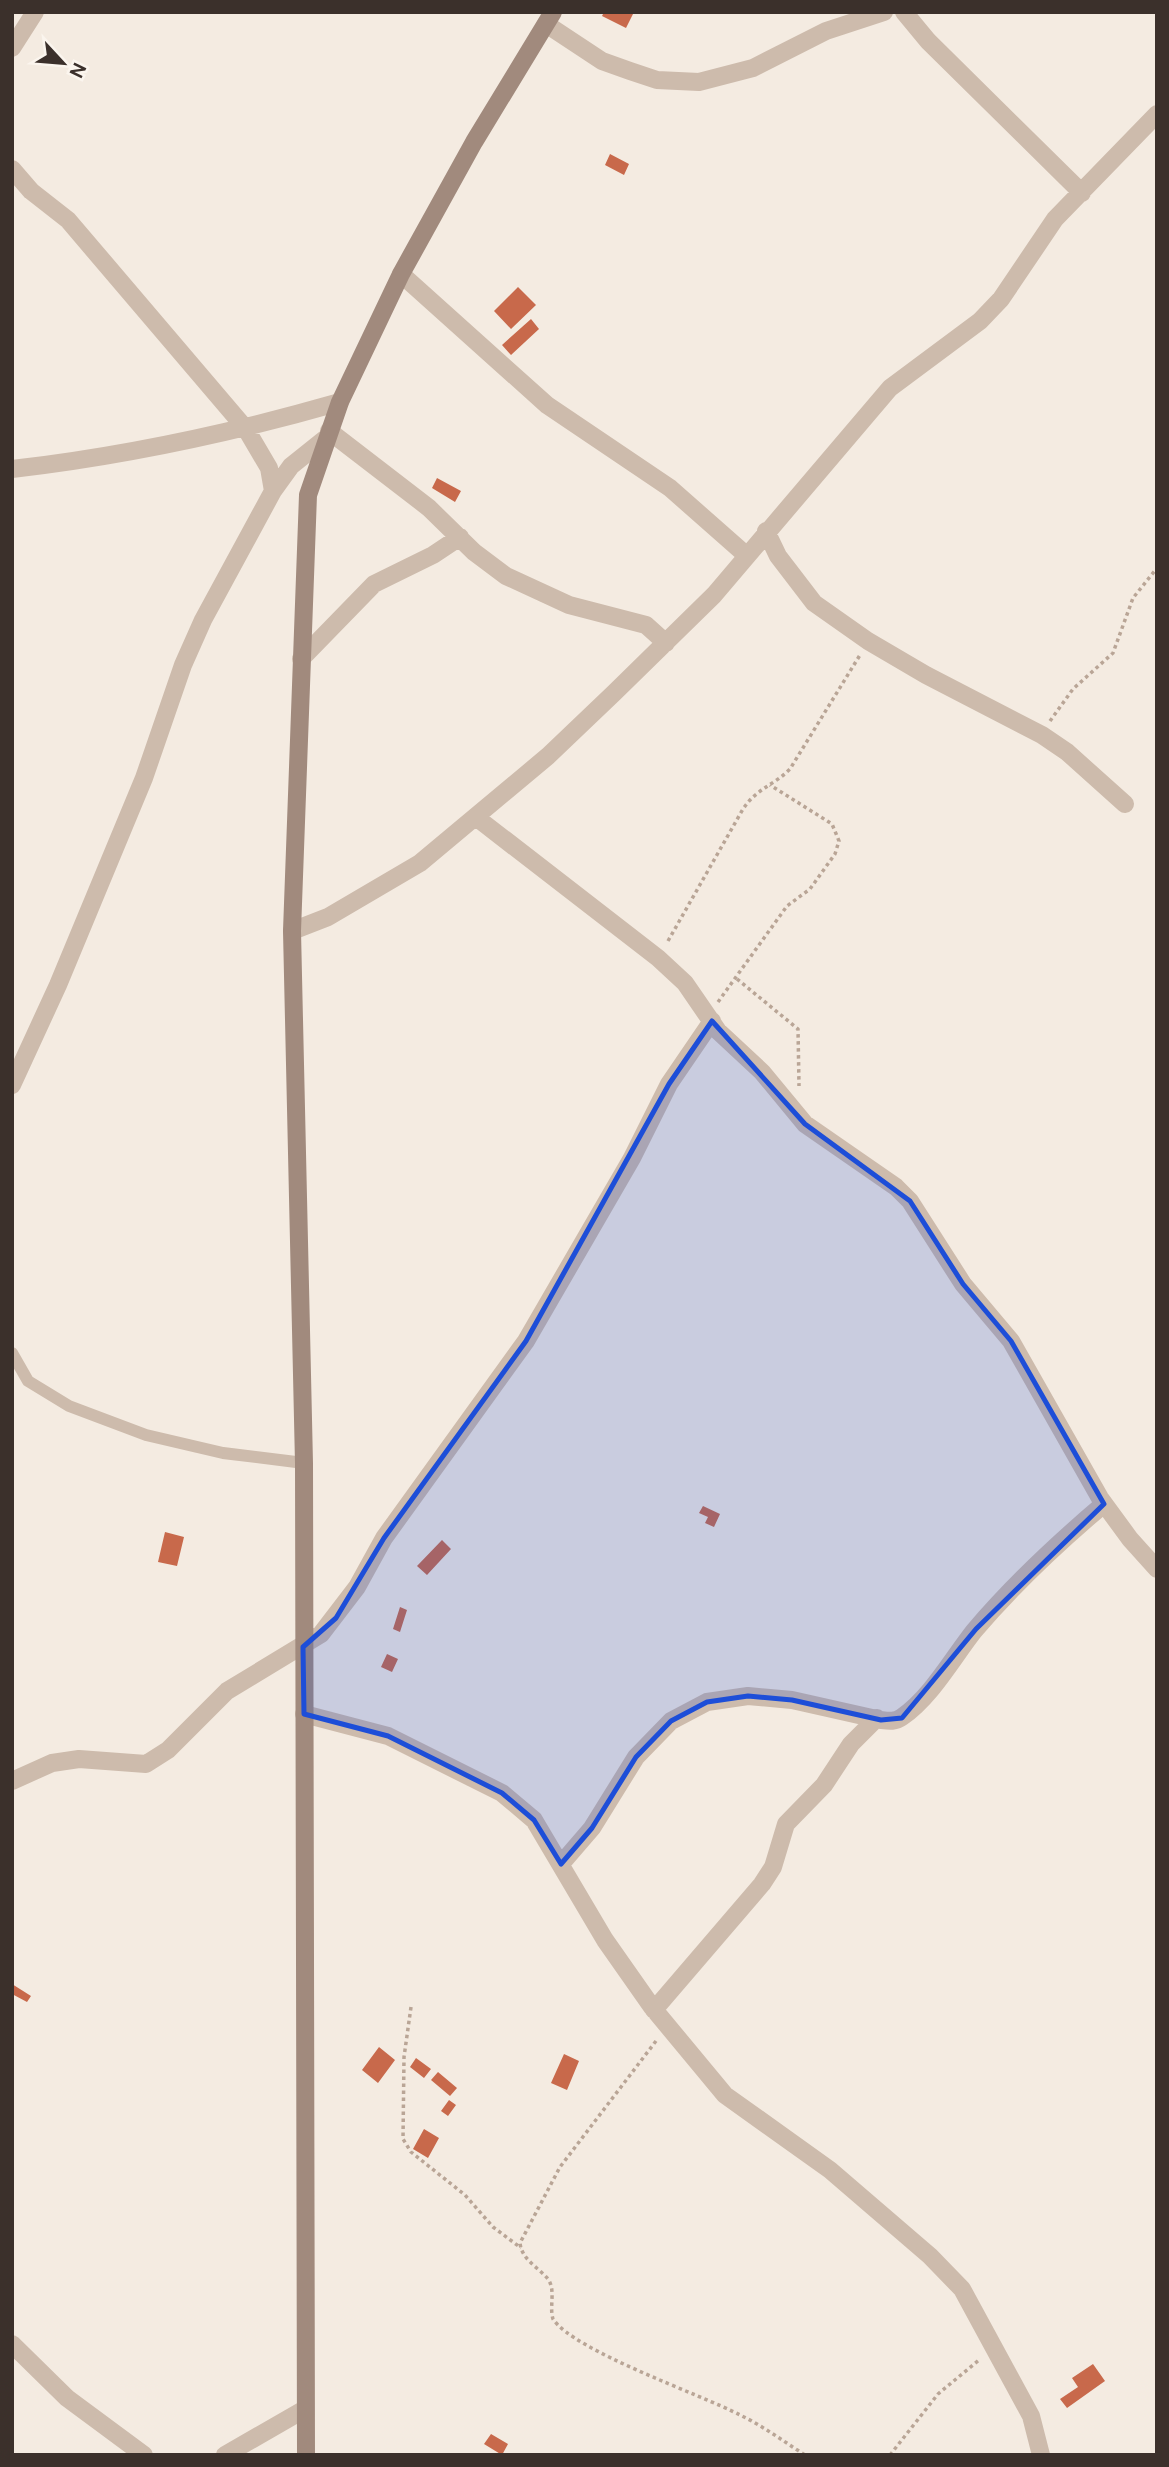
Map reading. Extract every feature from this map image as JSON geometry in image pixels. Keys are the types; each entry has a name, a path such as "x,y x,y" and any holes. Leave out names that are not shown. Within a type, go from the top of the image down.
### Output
{"street":[{"path":"12,48 36,12"},
{"path":"306,2455 304,1463 292,931 308,495 340,402 401,274 474,142 550,18 602,61 657,80 699,82 753,68 826,31 884,12"},
{"path":"904,12 928,40 1082,193"},
{"path":"292,931 328,917 421,863 548,756 714,595 890,388 979,321 1001,299 1055,219 1157,114"},
{"path":"12,169 31,191 68,220 246,429 269,468 273,491"},
{"path":"401,274 547,405 670,488 746,555"},
{"path":"12,470 68,463 246,429 340,402"},
{"path":"12,1085 58,985 144,778 183,665 203,620 273,491 291,466 328,434"},
{"path":"328,434 429,508 474,552 506,576 569,605 646,625 666,643"},
{"path":"766,531 778,556 814,604 868,641 958,693 1042,735 1067,752 1125,804"},
{"path":"301,659 374,584 433,555 460,537"},
{"path":"477,818 658,958 685,984 718,1031 762,1072 797,1115 896,1187 910,1201 963,1284 1011,1341 1104,1504 1157,1569"},
{"path":"12,1781 52,1763 79,1759 146,1764 168,1750 226,1691 261,1668 303,1647 321,1634 336,1618 384,1538 526,1341 632,1158 669,1084 710,1017"},
{"path":"561,1864 592,1828 636,1757 671,1721 707,1702 748,1696 792,1700 892,1721 902,1718 976,1629 1067,1535 1104,1504"},
{"path":"304,1714 388,1736 502,1793 534,1820 605,1940 654,2010 725,2095 830,2170 930,2256 962,2289 1031,2416 1041,2455"},
{"path":"654,2010 762,1884 773,1867 786,1825 824,1785 851,1744 877,1718"},
{"path":"12,2344 67,2398 144,2455"},
{"path":"225,2455 305,2409"}],"lane":[{"path":"12,1353 28,1381 69,1406 146,1435 223,1453 304,1463"}],"path":[{"path":"1042,735 1073,689 1113,653 1133,598 1157,568"},
{"path":"658,958 743,809 758,789 770,785 790,769 868,641"},
{"path":"710,1017 787,906 810,889 835,853 839,841 832,824 770,785"},
{"path":"737,978 798,1029 797,1115"},
{"path":"411,2007 404,2057 403,2139 411,2152 465,2195 485,2219 521,2248"},
{"path":"667,2026 560,2167 520,2243 521,2248 527,2260 548,2280 552,2288 553,2319 569,2335 621,2362 744,2416 805,2455"},
{"path":"890,2455 938,2394 995,2348"}],"highlighted area":[{"path":"712,1021 805,1124 910,1201 963,1284 1011,1341 1104,1504 976,1629 902,1718 881,1720 792,1700 748,1696 707,1702 671,1721 636,1757 592,1828 561,1864 534,1820 502,1793 388,1736 304,1714 303,1647 336,1618 384,1538 526,1341 669,1084"}],"building":[{"path":"604,12 634,12 626,28 602,16"},
{"path":"610,154 629,164 624,175 605,165"},
{"path":"518,287 536,305 511,329 494,311"},
{"path":"531,319 539,329 511,355 502,345"},
{"path":"437,478 461,491 455,502 432,488"},
{"path":"703,1506 720,1514 714,1527 705,1523 708,1517 699,1513"},
{"path":"165,1532 184,1537 177,1566 158,1562"},
{"path":"442,1540 451,1549 427,1575 417,1566"},
{"path":"400,1607 407,1610 400,1632 393,1629"},
{"path":"387,1654 398,1659 392,1672 381,1667"},
{"path":"12,1984 31,1996 27,2002 12,1994"},
{"path":"379,2047 395,2060 378,2083 362,2070"},
{"path":"564,2054 579,2061 567,2090 551,2083"},
{"path":"416,2058 431,2069 424,2078 410,2067"},
{"path":"438,2072 457,2088 450,2096 431,2080"},
{"path":"449,2100 456,2105 448,2116 441,2111"},
{"path":"424,2129 439,2138 428,2158 413,2149"},
{"path":"1093,2364 1105,2381 1067,2408 1060,2399 1078,2387 1072,2378"},
{"path":"491,2434 508,2444 502,2455 484,2444"}]}
